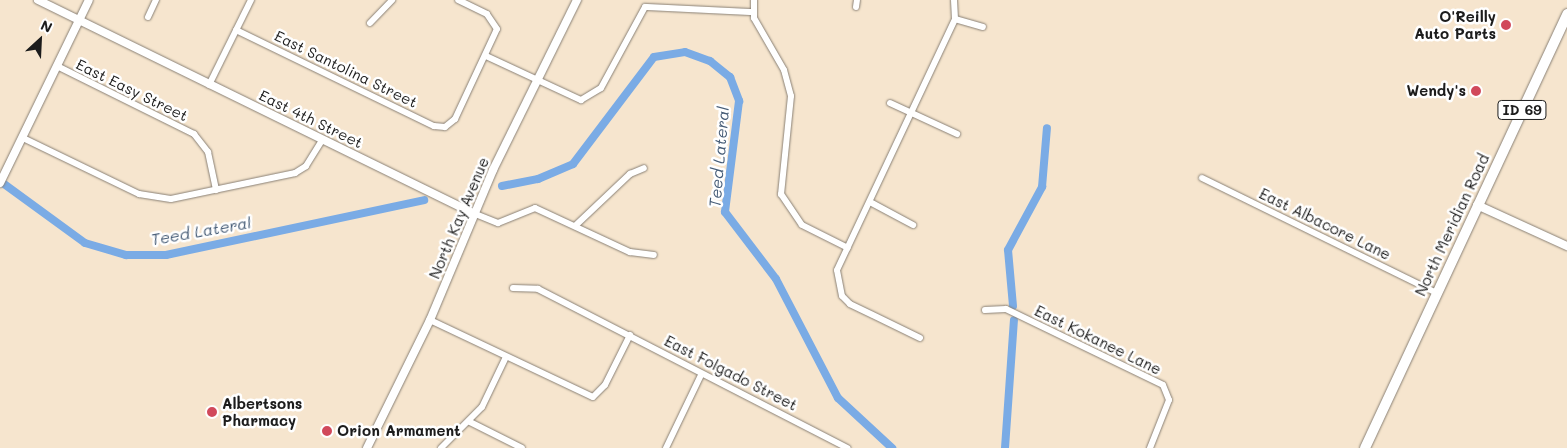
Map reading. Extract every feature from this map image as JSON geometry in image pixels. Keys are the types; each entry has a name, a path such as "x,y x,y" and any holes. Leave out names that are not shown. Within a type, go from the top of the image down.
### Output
{"main road":[{"name":"North Meridian Road","path":"1365,448 1567,14"}],"street":[{"name":"East 4th Street","path":"38,0 473,213 498,223 535,208 630,252 654,255"},
{"path":"1,181 59,68 89,0"},
{"path":"148,17 156,0"},
{"path":"210,85 251,0"},
{"path":"370,23 392,0"},
{"path":"458,0 496,24 486,56 573,99 590,98 601,88 645,6 752,12"},
{"name":"North Kay Avenue","path":"367,448 430,320 473,213 493,170 577,0"},
{"path":"754,0 752,12 784,70 791,96 781,194 802,225 848,248"},
{"path":"920,338 850,304 838,283 837,270 955,19 955,2"},
{"path":"955,19 983,27"},
{"name":"East Santolina Street","path":"236,30 434,126 445,127 455,119 486,56"},
{"name":"East Easy Street","path":"59,68 194,134 208,152 216,190"},
{"path":"890,104 957,134"},
{"path":"23,138 139,194 171,198 295,173 306,166 322,140"},
{"path":"575,226 630,174 644,168"},
{"name":"East Albacore Lane","path":"1202,178 1436,293"},
{"path":"870,202 913,225"},
{"path":"1477,205 1567,246"},
{"name":"East Folgado Street","path":"513,288 538,289 630,335 701,375 847,448"},
{"name":"East Kokanee Lane","path":"985,310 1006,309 1163,385 1169,400 1150,448"},
{"path":"430,320 593,397 600,394 630,335"},
{"path":"441,448 470,422 506,357"},
{"path":"666,448 701,375"},
{"path":"470,422 522,448"}],"waterway":[{"name":"Teed Lateral","path":"502,186 538,179 573,164 654,57 685,52 710,61 730,77 739,101 725,212 776,279 838,398 892,448"},
{"path":"1013,306 1008,250 1042,187 1047,128"},
{"name":"Teed Lateral","path":"0,181 85,243 126,255 166,255 424,200"},
{"path":"1005,448 1014,320"}],"place":[{"name":"O'Reilly Auto Parts","path":"1506,25"},
{"name":"Wendy's","path":"1476,91"},
{"name":"Albertsons Pharmacy","path":"212,412"},
{"name":"Orion Armament","path":"327,431"}]}
